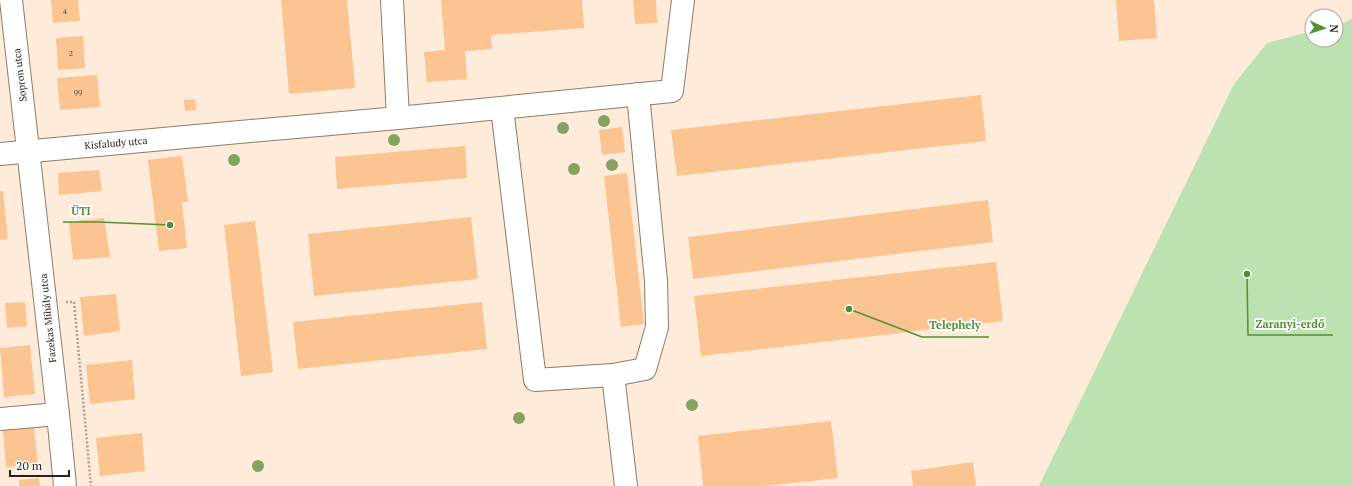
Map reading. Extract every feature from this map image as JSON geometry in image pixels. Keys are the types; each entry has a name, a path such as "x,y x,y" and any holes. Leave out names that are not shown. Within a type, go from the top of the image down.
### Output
{"street":[{"name":"Sopron utca","path":"11,0 29,151"},
{"path":"392,0 398,118"},
{"name":"Kisfaludy utca","path":"0,154 103,143 232,134 672,91 683,0"},
{"path":"502,108 535,380 613,375 645,369 657,327 656,281 638,94"},
{"name":"Fazekas Mihály utca","path":"29,151 65,486"},
{"path":"613,375 626,486"},
{"path":"0,420 58,414"}],"path":[{"path":"46,303 74,302 91,486"}],"green space":[{"path":"1352,18 1352,486 1039,486 1234,84 1267,43 1304,33 1304,48 1344,48 1344,23"}],"building":[{"path":"51,0 78,0 80,21 53,23"},
{"path":"281,0 347,0 355,88 289,94"},
{"path":"441,0 582,0 584,28 491,35 492,49 465,51 467,79 427,82 424,52 445,50"},
{"path":"633,0 656,0 657,23 635,24"},
{"path":"1116,0 1154,0 1157,38 1119,41"},
{"path":"83,36 85,68 58,70 56,38"},
{"path":"97,75 100,107 60,110 57,78"},
{"path":"981,95 986,141 677,176 671,130"},
{"path":"195,99 196,110 185,111 184,100"},
{"path":"622,127 625,152 602,155 599,130"},
{"path":"465,146 467,178 337,189 335,157"},
{"path":"182,156 188,202 182,202 187,248 159,251 148,160"},
{"path":"99,170 102,191 59,195 58,173"},
{"path":"627,173 644,324 621,327 604,176"},
{"path":"0,191 3,191 8,239 0,240"},
{"path":"988,200 993,242 693,279 688,237"},
{"path":"471,217 478,279 314,296 308,234"},
{"path":"104,218 110,257 73,260 69,222"},
{"path":"255,221 273,372 241,376 224,225"},
{"path":"996,262 1003,321 701,356 694,296"},
{"path":"116,294 120,331 84,336 80,297"},
{"path":"25,302 27,326 7,328 5,303"},
{"path":"482,302 487,349 298,369 293,322"},
{"path":"30,345 35,394 4,397 0,348"},
{"path":"132,360 135,399 90,404 86,365"},
{"path":"831,421 838,478 765,486 703,486 698,436"},
{"path":"34,427 38,465 6,467 3,430"},
{"path":"142,433 145,471 100,476 96,438"},
{"path":"973,462 976,486 913,486 911,471"},
{"path":"39,478 40,486 19,486 19,480"}],"place":[{"name":"ÜTI","path":"170,225"},
{"name":"Zaranyi-erdő","path":"1247,274"},
{"name":"Telephely","path":"849,309"}]}
